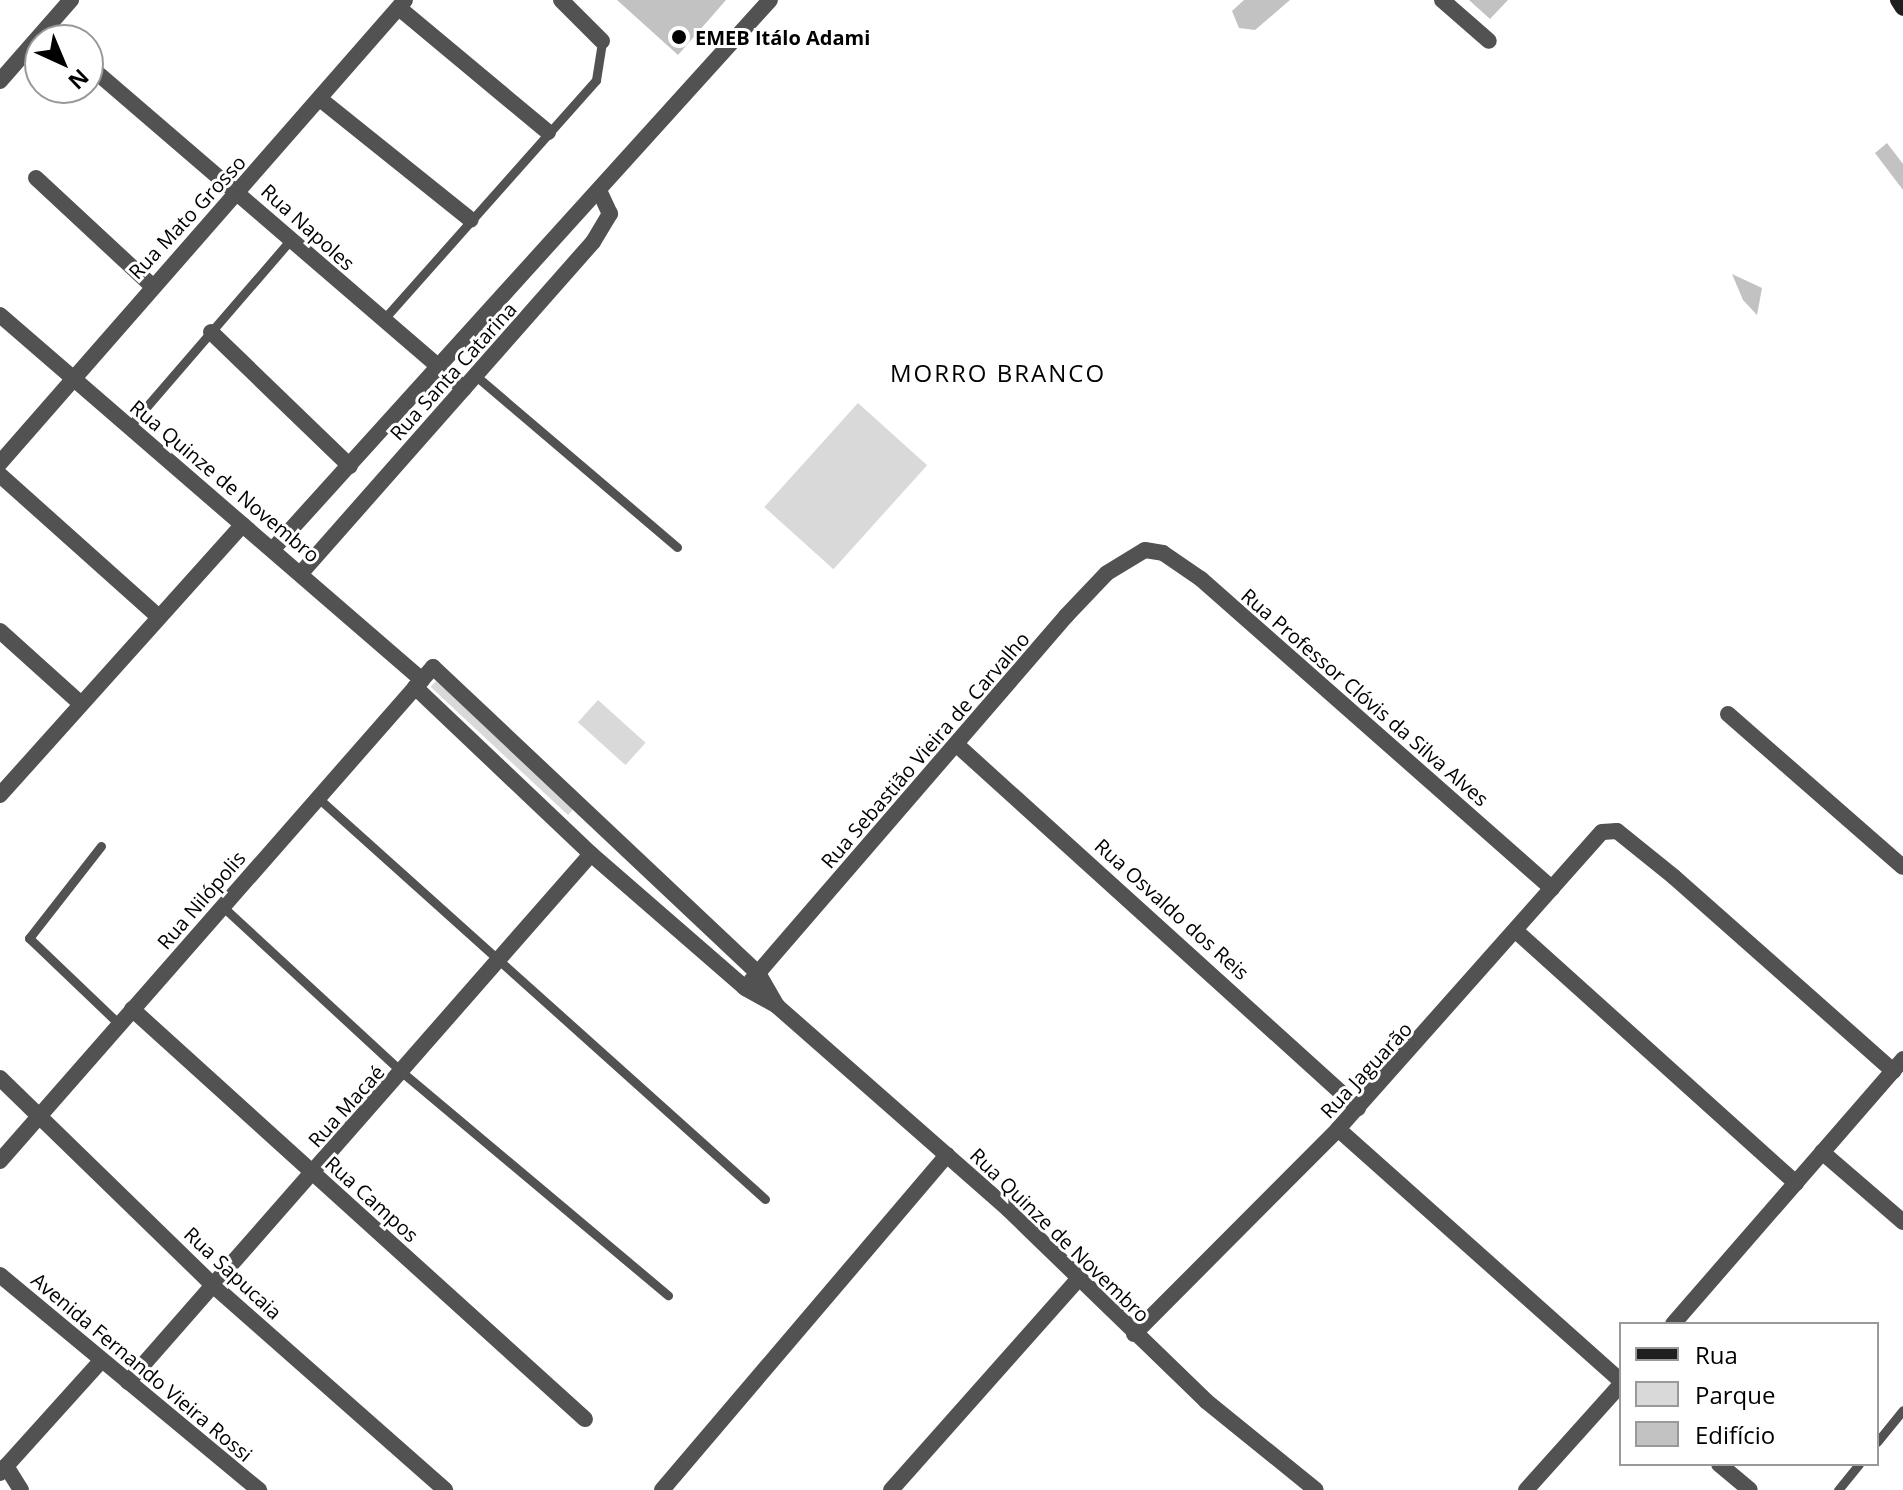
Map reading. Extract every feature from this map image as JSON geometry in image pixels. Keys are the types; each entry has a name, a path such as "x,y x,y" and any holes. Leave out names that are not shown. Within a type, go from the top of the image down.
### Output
{"main road":[{"path":"1898,0 1903,8"}],"street":[{"path":"58,24 71,0"},
{"path":"561,0 602,41"},
{"name":"Rua Santa Catarina","path":"274,548 770,0"},
{"path":"1442,0 1489,41"},
{"path":"402,4 548,132"},
{"name":"Rua Mato Grosso","path":"0,463 151,285 238,192 402,4"},
{"path":"0,81 24,59"},
{"name":"Rua Napoles","path":"104,79 437,365 470,382"},
{"path":"320,99 471,220"},
{"path":"36,178 151,285"},
{"name":"Rua Santa Catarina","path":"302,572 606,225 609,206 599,190"},
{"name":"Rua Quinze de Novembro","path":"0,315 242,525 274,548 424,678 588,813 758,973 777,1006"},
{"path":"211,332 350,466"},
{"path":"0,475 159,617"},
{"path":"0,795 242,525"},
{"name":"Rua Sebastião Vieira de Carvalho","path":"745,988 1097,584 1145,550"},
{"name":"Rua Professor Clóvis da Silva Alves","path":"1145,550 1163,553 1201,579 1552,888"},
{"path":"0,631 80,703"},
{"name":"Rua Quinze de Novembro","path":"424,678 591,854 745,988 777,1006 947,1155 1296,1484 1316,1490"},
{"name":"Rua Nilópolis","path":"0,1161 424,678"},
{"path":"1728,714 1903,867"},
{"name":"Rua Osvaldo dos Reis","path":"957,745 1358,1108"},
{"path":"570,833 588,813"},
{"name":"Rua Jaguarão","path":"1134,1334 1358,1108 1516,931 1590,841 1617,831 1898,1065"},
{"name":"Rua Macaé","path":"128,1382 403,1073 591,854"},
{"path":"1516,931 1796,1183"},
{"name":"Rua Campos","path":"132,1009 585,1419"},
{"path":"1675,1322 1898,1065"},
{"name":"Rua Sapucaia","path":"0,1078 215,1287 445,1490"},
{"path":"1338,1129 1619,1380"},
{"path":"1822,1152 1903,1222"},
{"path":"662,1490 947,1155"},
{"name":"Avenida Fernando Vieira Rossi","path":"0,1275 259,1490"},
{"path":"891,1490 1079,1278"},
{"path":"21,1490 3,1470 101,1361"},
{"path":"1526,1490 1619,1384"},
{"path":"1721,1466 1750,1490"}],"lane":[{"path":"383,320 596,80 602,41"},
{"path":"129,427 291,239"},
{"path":"470,382 677,547"},
{"path":"317,797 765,1199"},
{"path":"101,846 29,938 119,1024"},
{"path":"222,906 403,1073 668,1295"},
{"path":"1879,1440 1903,1410"},
{"path":"1838,1490 1857,1466"}],"green space":[{"path":"858,403 927,465 833,569 764,507"},
{"path":"436,681 573,809 568,815 431,687"},
{"path":"598,700 646,743 625,765 578,722"}],"building":[{"path":"617,0 726,0 678,55"},
{"path":"1244,0 1290,0 1255,30 1239,28 1232,11"},
{"path":"1469,0 1508,0 1490,19"},
{"path":"1887,143 1903,164 1903,190 1875,153"},
{"path":"1732,274 1762,288 1757,315 1743,300"}],"place":[{"name":"EMEB Itálo Adami","path":"679,37"}],"district":[{"name":"MORRO BRANCO","path":"998,373"}]}
